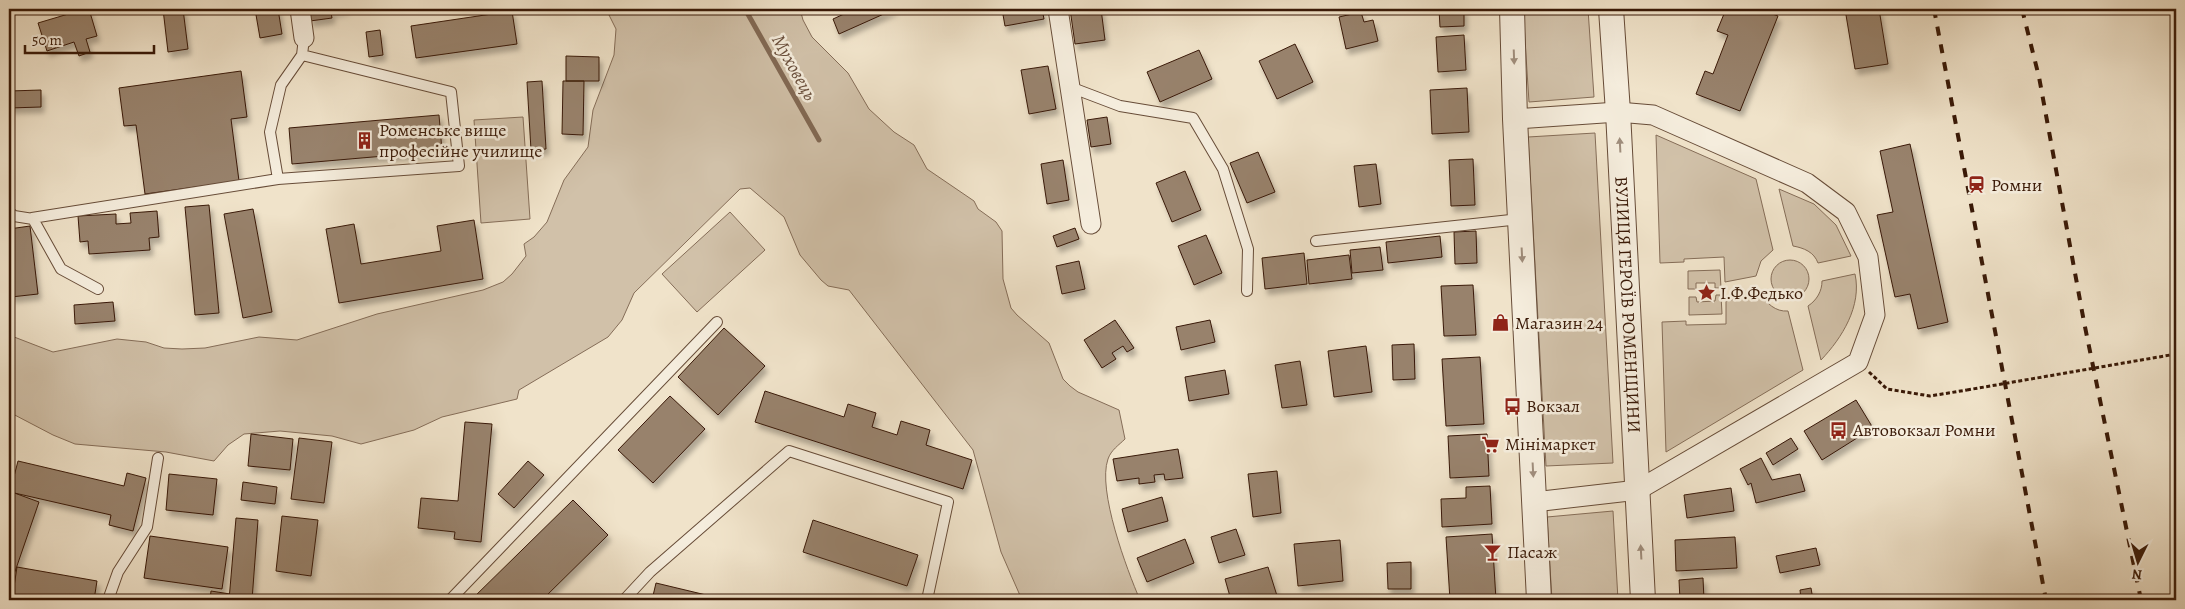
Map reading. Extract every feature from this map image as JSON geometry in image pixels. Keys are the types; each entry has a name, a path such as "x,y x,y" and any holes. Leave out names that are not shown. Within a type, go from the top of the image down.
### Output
{"street":[{"path":"300,9 303,46"},
{"path":"1058,9 1091,224"},
{"path":"1512,9 1515,119 1539,600"},
{"name":"ВУЛИЦЯ ГЕРОЇВ РОМЕНЩИНИ","path":"1611,9 1644,600"},
{"path":"1515,119 1618,112 1653,115 1807,184 1846,212 1868,257 1875,314 1858,362 1638,490 1534,502"}],"lane":[{"path":"9,212 14,216 32,218 278,179 459,166 451,92 303,46 281,85 270,132 278,179"},
{"path":"1070,87 1120,106 1193,118 1223,169 1248,249 1247,291"},
{"path":"32,218 61,269 98,289"},
{"path":"1316,241 1520,219"},
{"path":"450,600 717,322"},
{"path":"624,600 650,572 789,451 948,502 927,600"},
{"path":"108,600 118,572 147,527 158,458"}],"path":[{"path":"1858,362 1887,388 1930,396 2176,354"}],"shaded area":[{"path":"606,9 800,9 803,20 812,37 848,73 869,109 894,132 914,145 927,169 974,201 978,209 996,222 1002,231 1003,279 1011,308 1049,343 1063,379 1070,386 1078,392 1119,410 1125,439 1109,456 1106,473 1107,490 1121,550 1140,600 1022,600 1001,552 973,450 849,290 828,286 821,280 800,255 784,217 750,188 740,189 634,293 622,320 608,337 519,390 517,399 442,417 414,430 361,444 332,436 280,431 244,434 228,445 214,461 166,452 75,444 9,412 9,335 53,352 117,339 146,342 164,348 182,349 205,348 259,337 297,340 377,314 483,290 503,282 526,256 524,244 534,237 547,222 564,180 588,147 593,110 614,55 616,29"},
{"path":"1523,9 1588,9 1594,97 1529,102"},
{"path":"523,117 530,219 481,223 474,120"},
{"path":"1595,133 1613,463 1546,466 1528,137"},
{"path":"1656,135 1756,179 1773,250 1761,261 1756,276 1725,282 1724,257 1684,259 1684,262 1660,263"},
{"path":"1779,189 1814,204 1836,225 1851,256 1818,263 1808,251 1793,246"},
{"path":"730,212 765,250 697,312 662,274"},
{"path":"1790,260 1804,265 1809,279 1804,293 1790,298 1776,293 1771,279 1776,265"},
{"path":"1720,270 1721,288 1715,288 1715,283 1696,283 1696,289 1688,289 1688,271"},
{"path":"1855,274 1856,298 1853,309 1843,332 1821,360 1808,306 1818,295 1822,281"},
{"path":"1760,294 1775,308 1788,311 1803,370 1666,452 1662,322 1686,321 1686,325 1726,324 1726,301"},
{"path":"1716,295 1721,295 1722,314 1689,315 1689,297 1696,297 1697,302 1715,301"},
{"path":"1613,511 1618,600 1552,600 1547,517"}],"building":[{"path":"89,9 97,36 86,39 90,52 79,56 74,42 47,51 38,23"},
{"path":"163,9 183,9 188,49 168,52"},
{"path":"255,9 278,9 282,34 260,38"},
{"path":"309,9 347,9 331,12 332,18 310,21"},
{"path":"855,9 895,9 839,34 833,19"},
{"path":"1002,9 1042,9 1044,19 1005,26"},
{"path":"1070,9 1101,9 1105,40 1075,44"},
{"path":"1439,9 1464,9 1464,26 1440,27"},
{"path":"1726,9 1759,9 1778,16 1740,111 1696,94 1705,71 1713,74 1728,35 1717,31"},
{"path":"1845,9 1879,9 1888,64 1855,69"},
{"path":"512,11 517,44 416,58 411,26"},
{"path":"1361,12 1364,22 1373,20 1378,41 1346,49 1339,17"},
{"path":"380,30 383,55 369,57 366,32"},
{"path":"1464,35 1466,70 1438,72 1436,37"},
{"path":"1295,44 1313,82 1277,99 1259,61"},
{"path":"1199,50 1212,79 1160,102 1147,72"},
{"path":"566,56 599,57 599,81 566,81"},
{"path":"1048,66 1056,109 1029,114 1021,70"},
{"path":"241,71 247,117 231,119 239,181 145,194 136,125 124,126 119,88"},
{"path":"542,81 546,149 531,150 527,82"},
{"path":"563,81 584,81 583,135 562,134"},
{"path":"1467,88 1469,132 1432,134 1430,90"},
{"path":"41,90 41,107 9,108 9,91"},
{"name":"Роменське вище професійне училище","path":"439,115 442,151 292,164 289,128"},
{"path":"1107,117 1111,144 1091,147 1087,120"},
{"path":"1910,144 1948,322 1918,329 1910,294 1895,297 1877,215 1893,212 1880,151"},
{"path":"1258,152 1275,192 1247,203 1230,163"},
{"path":"1473,159 1475,205 1451,206 1449,160"},
{"path":"1063,160 1069,200 1047,204 1041,164"},
{"path":"1376,164 1381,204 1359,207 1354,166"},
{"path":"1185,171 1201,210 1172,222 1156,183"},
{"path":"209,205 219,313 195,315 185,207"},
{"path":"253,209 272,312 243,318 224,214"},
{"path":"157,211 159,237 149,238 150,250 89,254 88,241 80,242 78,216 116,214 116,224 131,223 130,213"},
{"path":"474,220 483,279 339,303 326,229 354,224 361,264 441,251 437,226"},
{"path":"30,226 38,294 11,297 9,229"},
{"path":"1075,228 1079,239 1057,247 1053,236"},
{"path":"1476,231 1477,263 1455,264 1454,232"},
{"path":"1206,235 1222,273 1194,285 1178,246"},
{"path":"1440,236 1442,257 1388,263 1386,242"},
{"path":"1380,247 1383,270 1352,273 1350,250"},
{"path":"1304,253 1307,284 1265,289 1262,258"},
{"path":"1349,255 1352,279 1309,284 1307,260"},
{"path":"1079,261 1085,289 1062,294 1056,266"},
{"path":"1473,285 1476,335 1444,336 1441,286"},
{"path":"113,302 115,321 75,324 74,305"},
{"path":"1115,320 1134,348 1127,352 1123,346 1112,353 1116,359 1102,368 1084,340"},
{"path":"1210,320 1215,342 1181,350 1176,327"},
{"path":"724,328 765,366 718,415 678,377"},
{"path":"1414,344 1415,379 1393,380 1392,345"},
{"path":"1366,346 1372,392 1334,397 1328,351"},
{"path":"1480,357 1484,424 1446,426 1442,359"},
{"path":"1300,361 1307,405 1282,408 1275,365"},
{"path":"1225,370 1229,394 1189,401 1185,377"},
{"path":"765,391 844,417 848,404 876,413 872,427 897,435 901,421 930,430 926,445 972,460 963,489 755,422"},
{"path":"670,396 705,429 653,483 618,450"},
{"name":"Автовокзал Ромни","path":"1856,400 1873,428 1822,460 1804,431"},
{"path":"465,422 492,424 481,542 454,539 455,532 418,528 421,498 458,501"},
{"path":"251,434 293,439 290,470 248,466"},
{"path":"1487,434 1489,476 1450,478 1448,436"},
{"path":"299,438 332,442 324,503 291,499"},
{"path":"1791,438 1798,449 1773,465 1766,453"},
{"path":"1178,449 1183,478 1165,480 1164,474 1154,475 1155,482 1139,484 1139,478 1117,481 1113,459"},
{"path":"1761,458 1772,480 1800,474 1805,491 1756,503 1751,483 1748,485 1740,469"},
{"path":"18,461 124,486 127,473 146,478 133,531 109,525 111,515 10,492"},
{"path":"528,461 544,475 514,508 498,494"},
{"path":"1277,471 1281,513 1253,517 1248,474"},
{"path":"169,474 217,479 213,515 166,510"},
{"path":"243,482 277,487 275,504 241,500"},
{"path":"1490,486 1492,524 1442,527 1441,499 1466,498 1466,487"},
{"path":"1731,488 1734,511 1687,518 1684,495"},
{"path":"9,491 39,502 9,589"},
{"path":"1162,497 1168,521 1128,532 1122,509"},
{"path":"573,500 608,535 542,600 471,600"},
{"path":"282,516 318,520 311,576 276,571"},
{"path":"236,518 258,520 252,600 229,600"},
{"path":"813,520 918,555 907,586 803,552"},
{"path":"1236,529 1245,555 1219,563 1211,537"},
{"path":"1492,534 1496,600 1450,600 1446,537"},
{"path":"150,536 228,547 222,589 144,578"},
{"path":"1735,537 1737,568 1676,571 1675,540"},
{"path":"1185,539 1194,563 1147,582 1137,558"},
{"path":"1340,540 1343,581 1298,586 1294,544"},
{"path":"1816,548 1820,565 1780,573 1776,556"},
{"path":"1411,562 1411,589 1388,589 1387,563"},
{"path":"17,567 97,581 94,600 12,600"},
{"path":"1268,567 1278,599 1260,600 1258,596 1243,600 1231,600 1225,579"},
{"path":"1703,578 1704,600 1680,600 1679,580"},
{"path":"656,583 727,600 652,600"},
{"path":"1811,588 1813,600 1801,600 1800,590"},
{"path":"211,591 230,594 229,600 210,600"}],"waterway":[{"name":"Муховець","path":"745,9 819,140"}],"railway":[{"path":"1934,9 2046,600"},
{"path":"2022,9 2039,77 2084,322 2141,600"}],"place":[{"name":"Роменське вище професійне училище","path":"365,140"},
{"name":"Ромни","path":"1977,185"},
{"name":"І.Ф.Федько","path":"1706,293"},
{"name":"Магазин 24","path":"1501,323"},
{"name":"Вокзал","path":"1512,406"},
{"name":"Автовокзал Ромни","path":"1839,430"},
{"name":"Мінімаркет","path":"1491,444"},
{"name":"Пасаж","path":"1493,552"}]}
